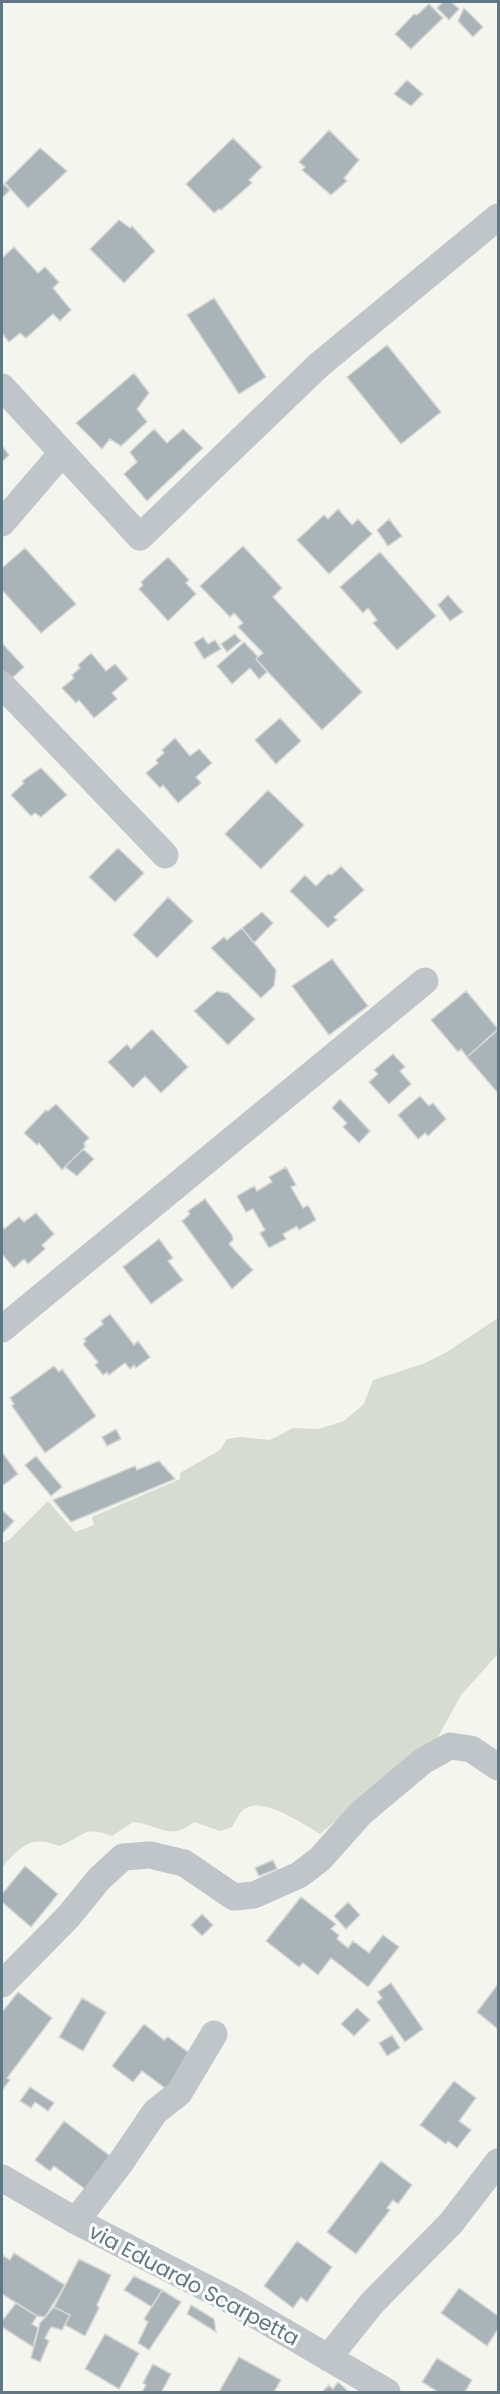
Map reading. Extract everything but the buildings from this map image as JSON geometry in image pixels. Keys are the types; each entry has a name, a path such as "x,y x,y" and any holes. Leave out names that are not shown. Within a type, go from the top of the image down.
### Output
{"street":[{"path":"2,387 140,537 319,365 498,217"},
{"path":"2,523 62,453"},
{"path":"2,685 165,855"},
{"path":"2,1329 424,981"},
{"path":"2,1984 68,1917 99,1879 123,1857 150,1855 183,1863 234,1897 254,1895 300,1875 320,1859 360,1813 423,1761 450,1746 471,1749 498,1767"},
{"path":"76,2221 121,2162 154,2112 179,2093 214,2034"},
{"path":"328,2358 372,2303 451,2223 498,2163"},
{"name":"via Eduardo Scarpetta","path":"2,2178 76,2221 230,2300 387,2392"}],"shaded area":[{"path":"498,1318 498,1654 461,1695 438,1737 320,1834 283,1813 262,1806 253,1806 241,1812 232,1827 220,1831 194,1822 185,1828 171,1832 133,1822 112,1836 89,1832 59,1846 41,1841 33,1842 21,1848 2,1867 2,1543 9,1540 48,1501 75,1532 94,1525 92,1517 180,1479 180,1473 220,1450 227,1439 240,1437 270,1440 293,1428 319,1429 344,1421 364,1404 373,1380 423,1364 447,1352"}]}
